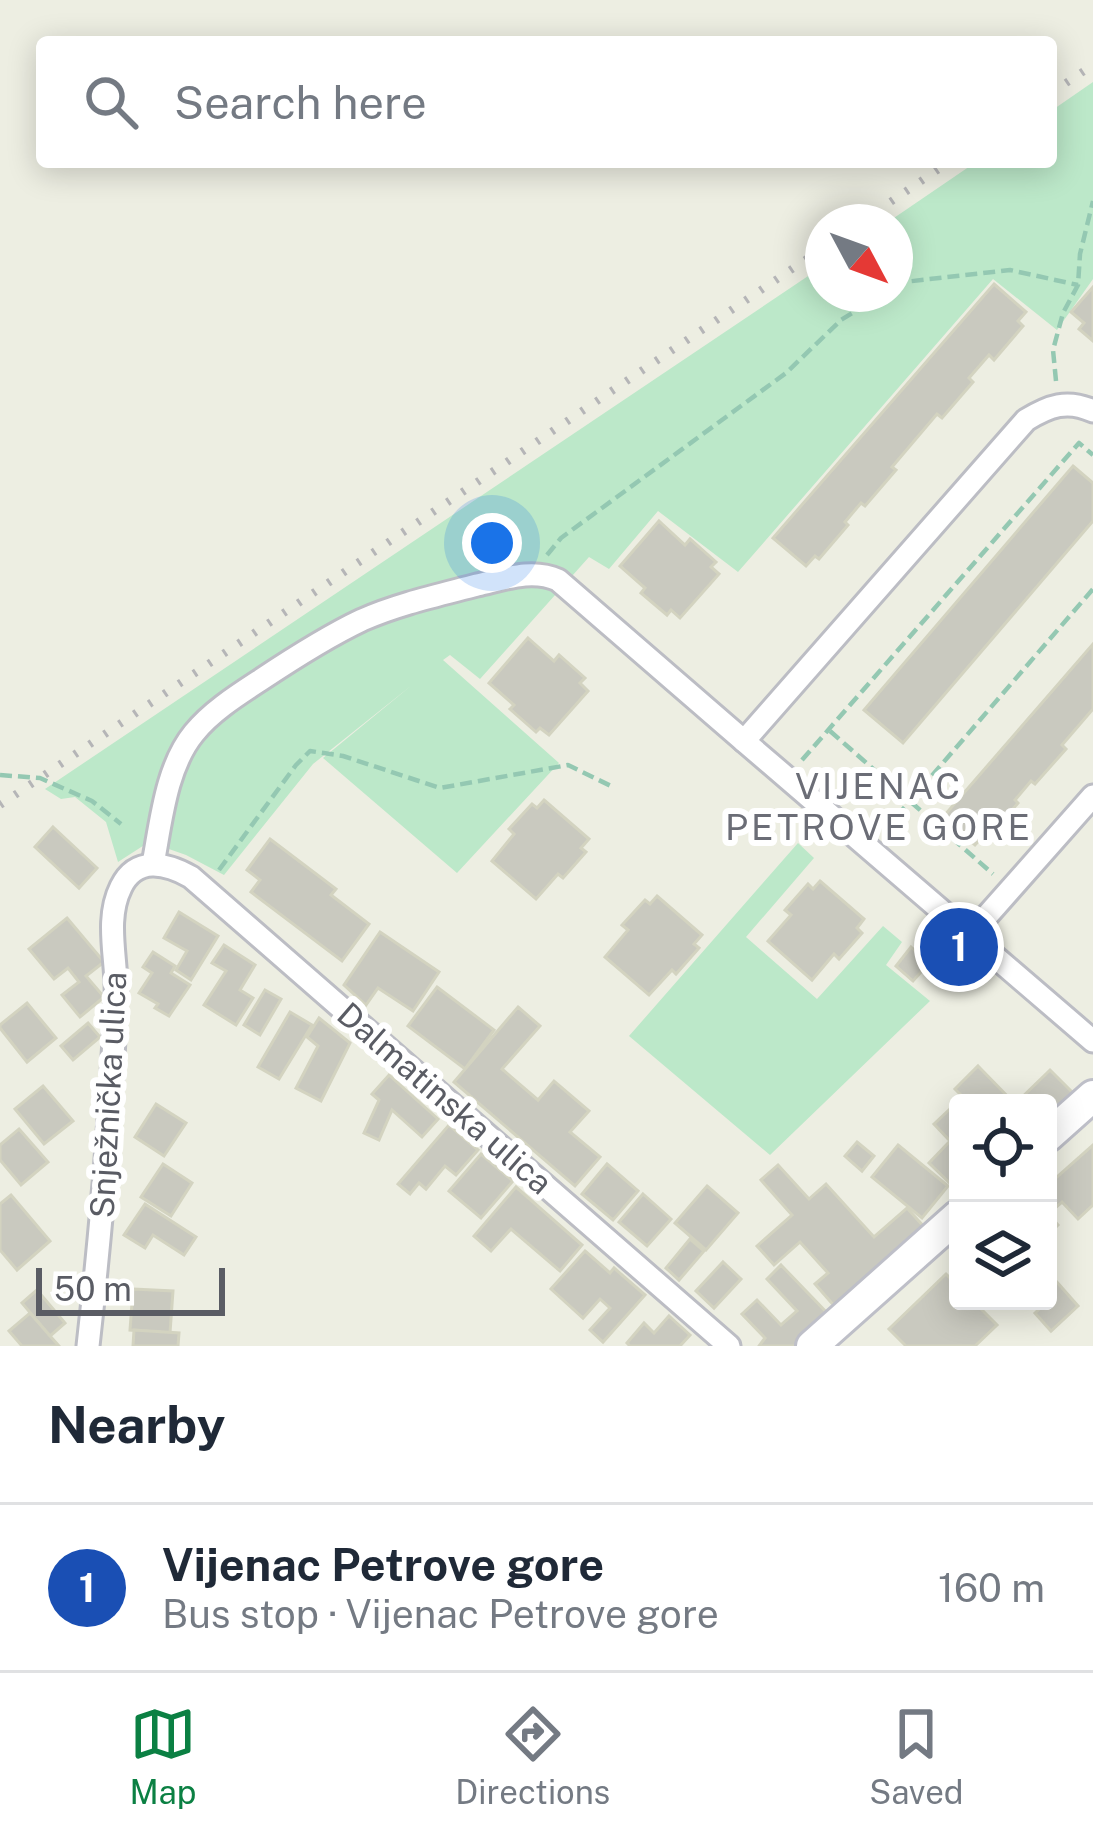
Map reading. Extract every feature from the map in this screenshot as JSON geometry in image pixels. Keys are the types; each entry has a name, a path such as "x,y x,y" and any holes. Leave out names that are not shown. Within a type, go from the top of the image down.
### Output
{"street":[{"path":"744,741 1026,420 1064,403 1093,410"},
{"path":"153,864 174,771 192,735 215,712 313,645 366,618 442,594 533,574 548,575 1093,1041"},
{"path":"970,935 1093,796"},
{"name":"Dalmatinska ulica","path":"153,864 176,869 205,889 728,1346"},
{"name":"Snježnička ulica","path":"88,1346 106,1186 117,989 114,907 130,873 153,864"},
{"path":"1057,1128 1093,1096"},
{"path":"812,1346 949,1224"}],"path":[{"path":"1064,403 1056,384 1053,350 1063,313 1078,285 1093,201"},
{"path":"913,280 1010,270 1078,285"},
{"path":"533,574 561,538 786,373 854,312"},
{"path":"787,778 1079,443 1093,455"},
{"path":"869,849 1093,589"},
{"path":"829,729 1010,890"},
{"path":"205,889 310,751 344,756 440,788 568,765 613,787"},
{"path":"0,775 40,778 92,801 121,824"}],"green space":[{"path":"1093,82 1093,279 1057,330 993,279 738,572 658,511 609,569 589,557 480,679 450,655 443,660 559,763 457,873 323,758 412,685 313,764 224,875 149,842 118,862 106,822 75,797 61,799 45,789 805,278 805,312 913,312 913,205 967,168 1057,168 1057,107"},
{"path":"798,843 814,858 746,937 817,999 883,926 902,942 886,965 930,1001 770,1155 629,1036"}],"building":[{"path":"994,284 1026,312 1018,321 1023,326 994,360 989,355 942,418 937,414 865,506 861,503 819,559 815,556 806,566 773,538"},
{"path":"1093,287 1093,341 1079,329 1084,323 1071,312"},
{"path":"1073,466 1093,483 1093,521 903,743 864,710"},
{"path":"659,521 685,545 690,539 716,562 711,567 719,574 680,618 671,610 667,615 641,593 645,588 620,566"},
{"path":"528,638 554,661 559,655 585,678 580,683 588,691 549,735 540,728 536,732 489,683"},
{"path":"1093,644 1093,709 1062,745 1066,749 1035,784 1031,781 989,837 985,834 975,845 943,817"},
{"path":"544,800 589,839 581,848 586,852 536,899 492,861 514,834 509,829 532,804 537,808"},
{"path":"53,827 97,868 79,888 35,847"},
{"path":"270,839 336,889 331,895 369,924 342,961 251,892 260,880 247,870"},
{"path":"820,881 864,919 857,928 862,933 839,959 834,954 812,980 768,941 791,915 785,910 808,884 813,889"},
{"path":"657,896 702,935 694,944 699,948 649,995 605,957 628,930 622,925 645,900 650,904"},
{"path":"179,912 218,936 191,980 176,970 187,951 164,938"},
{"path":"67,918 104,962 86,976 104,997 80,1017 62,995 79,982 68,968 54,979 29,949"},
{"path":"380,932 439,972 413,1011 378,988 366,1005 344,985"},
{"path":"224,945 255,965 240,990 253,998 236,1025 204,1005 226,971 212,963"},
{"path":"911,947 929,963 913,981 896,966"},
{"path":"153,952 175,966 171,973 190,985 169,1016 139,993 152,973 143,967"},
{"path":"437,987 494,1030 465,1069 408,1026"},
{"path":"265,990 281,999 260,1035 244,1025"},
{"path":"27,1003 56,1038 27,1062 0,1025"},
{"path":"518,1007 540,1026 502,1069 538,1100 554,1081 589,1111 570,1132 600,1157 575,1186 454,1082"},
{"path":"290,1012 312,1025 279,1079 258,1067"},
{"path":"319,1018 350,1043 321,1101 296,1088 318,1046 307,1037"},
{"path":"88,1023 100,1037 73,1060 61,1046"},
{"path":"978,1066 1005,1094 960,1094 955,1089"},
{"path":"1050,1070 1077,1097 1057,1116 1057,1094 1025,1094"},
{"path":"389,1075 438,1119 422,1137 392,1110 379,1140 364,1133 379,1100 372,1094"},
{"path":"43,1086 73,1121 44,1144 15,1109"},
{"path":"156,1104 186,1123 164,1156 135,1137"},
{"path":"949,1110 949,1140 934,1124"},
{"path":"449,1125 478,1150 456,1175 445,1166 426,1189 419,1183 410,1194 398,1184"},
{"path":"19,1129 48,1162 21,1185 0,1160 0,1145"},
{"path":"857,1142 874,1156 862,1171 845,1156"},
{"path":"949,1142 949,1182 929,1163"},
{"path":"898,1145 948,1186 922,1218 872,1177"},
{"path":"1093,1145 1093,1205 1078,1219 1062,1202 1057,1206 1057,1177"},
{"path":"481,1154 513,1181 481,1218 449,1191"},
{"path":"163,1164 192,1183 171,1216 141,1197"},
{"path":"607,1164 638,1191 613,1220 582,1194"},
{"path":"778,1165 809,1199 826,1184 874,1237 907,1208 926,1229 837,1309 815,1284 828,1273 800,1242 774,1265 757,1246 792,1215 761,1180"},
{"path":"707,1186 738,1213 706,1250 675,1223"},
{"path":"516,1187 582,1245 560,1271 511,1229 491,1251 474,1236"},
{"path":"643,1194 671,1219 647,1246 619,1222"},
{"path":"11,1195 50,1241 17,1270 0,1250 0,1204"},
{"path":"145,1204 196,1237 184,1255 153,1235 145,1248 124,1235"},
{"path":"690,1239 704,1251 679,1280 666,1268"},
{"path":"585,1251 645,1295 603,1342 590,1330 610,1308 600,1299 583,1318 551,1289"},
{"path":"723,1262 741,1279 714,1308 696,1291"},
{"path":"781,1265 830,1316 798,1346 759,1346 765,1338 742,1314 757,1300 781,1325 797,1311 767,1279"},
{"path":"946,1274 949,1310 982,1310 997,1325 975,1346 906,1346 889,1329"},
{"path":"1057,1282 1078,1306 1051,1331 1035,1313 1057,1310"},
{"path":"133,1289 173,1291 170,1333 130,1330"},
{"path":"37,1290 65,1323 50,1336 22,1303"},
{"path":"30,1313 59,1346 22,1346 9,1331"},
{"path":"669,1316 690,1335 680,1346 627,1343 644,1323 654,1333"},
{"path":"134,1330 179,1333 178,1346 133,1346"}],"railway":[{"path":"1057,89 1093,65"},
{"path":"887,204 940,168"},
{"path":"0,805 805,260"}],"place":[{"name":"Vijenac Petrove gore","path":"959,947"}],"district":[{"name":"VIJENAC PETROVE GORE","path":"879,806"}]}
